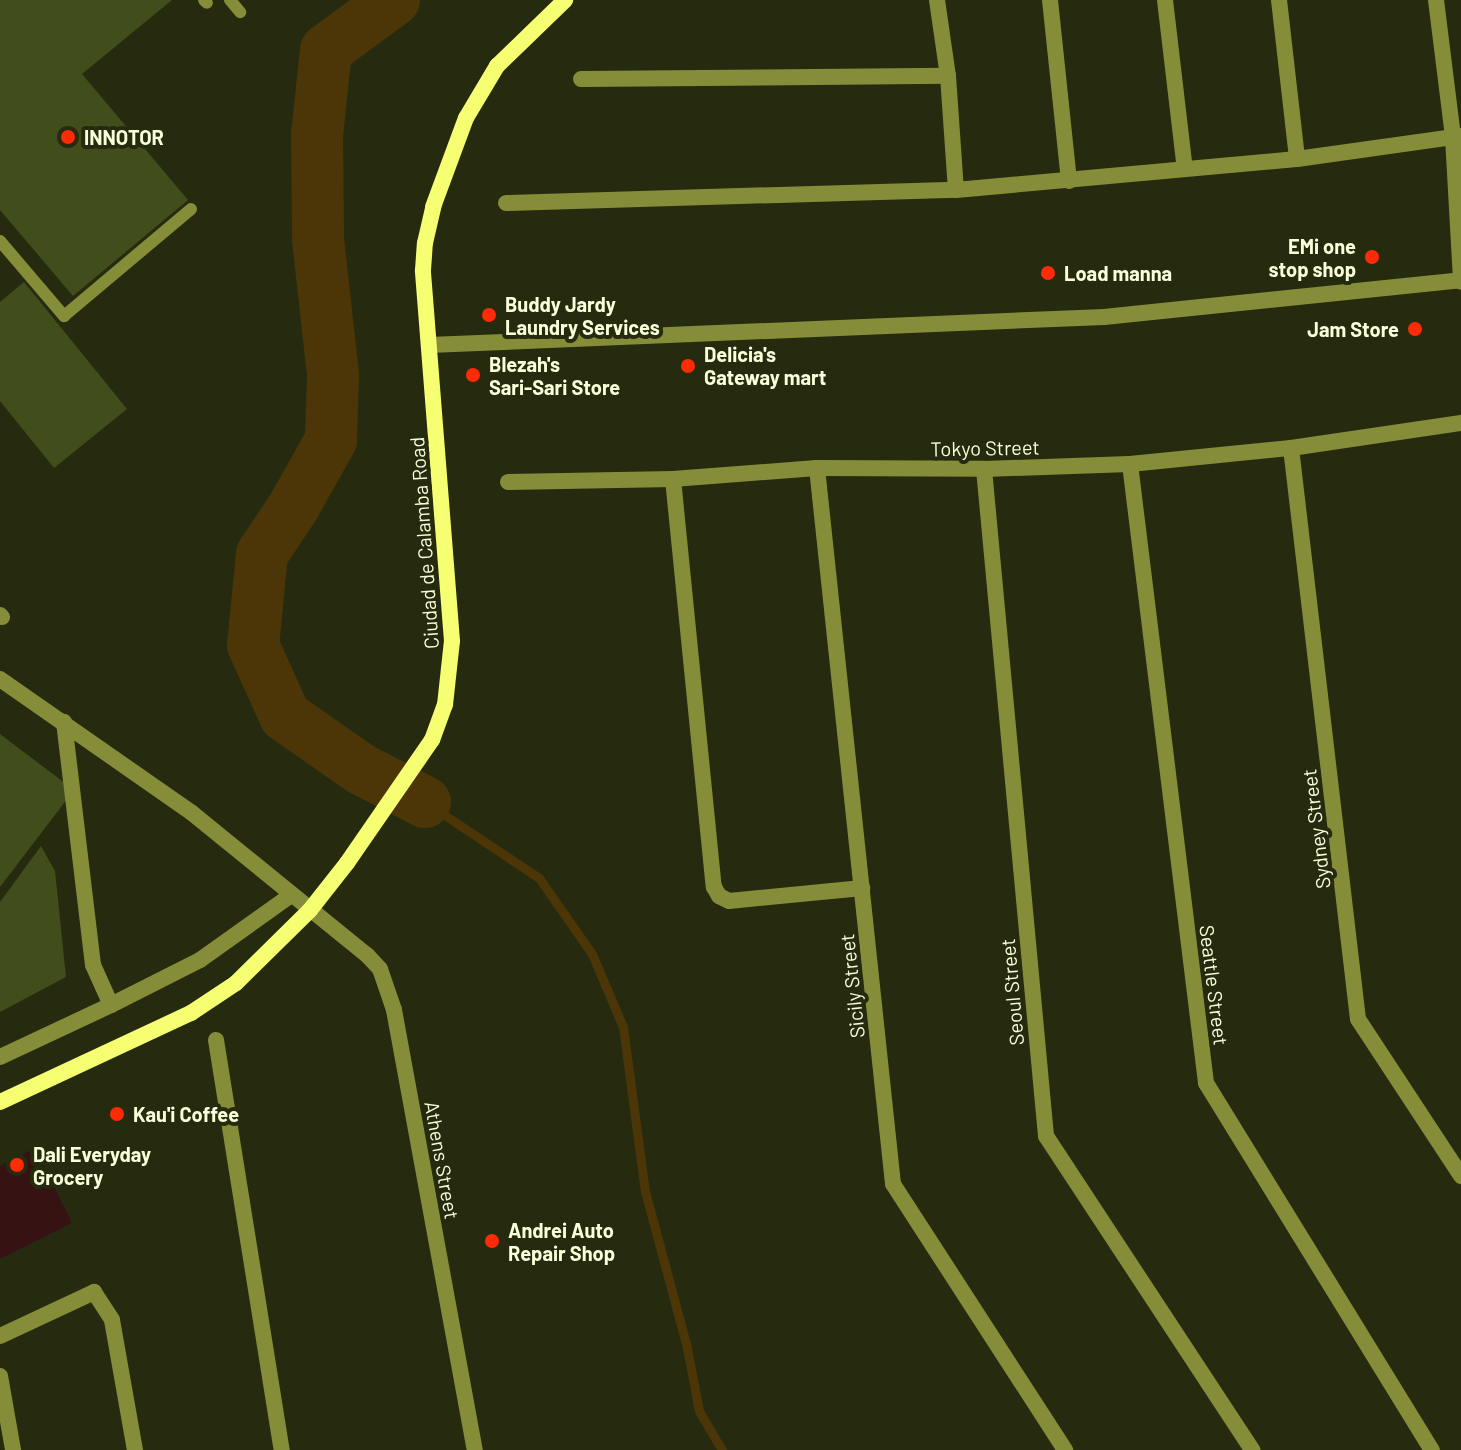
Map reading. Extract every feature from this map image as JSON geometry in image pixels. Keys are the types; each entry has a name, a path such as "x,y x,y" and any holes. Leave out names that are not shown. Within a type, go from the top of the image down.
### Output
{"main road":[{"name":"Ciudad de Calamba Road","path":"0,1102 191,1013 236,983 310,910 347,863 432,740 445,705 452,641 423,270 425,243 433,207 466,118 497,66 565,0"}],"street":[{"path":"937,0 948,76 956,190"},
{"path":"1050,0 1069,181"},
{"path":"1165,0 1185,169"},
{"path":"1279,0 1297,159"},
{"path":"429,345 1104,317 1461,280 1457,137 1436,0"},
{"path":"581,79 948,76"},
{"path":"506,203 956,190 1297,159 1457,137"},
{"name":"Tokyo Street","path":"508,482 673,479 817,468 984,469 1130,464 1291,448 1461,423"},
{"name":"Sydney Street","path":"1291,448 1358,1019 1461,1176"},
{"name":"Seattle Street","path":"1130,464 1206,1083 1432,1450"},
{"name":"Sicily Street","path":"817,468 893,1184 1065,1450"},
{"name":"Seoul Street","path":"984,469 1046,1136 1252,1450"},
{"path":"673,479 714,887 719,896 729,901 862,888"},
{"name":"Athens Street","path":"0,679 192,813 367,955 380,969 389,991 475,1450"},
{"path":"64,722 93,965 111,1005"},
{"path":"0,1057 200,960 291,895"},
{"path":"216,1040 282,1450"},
{"path":"0,1336 94,1292 112,1320 135,1450"},
{"path":"0,1376 13,1450"}],"lane":[{"path":"230,0 240,12"},
{"path":"0,241 64,316 191,209"}],"shaded area":[{"path":"35,1148 72,1223 0,1259 0,1166"}],"building":[{"name":"INNOTOR","path":"0,0 172,0 82,74 188,200 73,296 0,210"},
{"path":"24,282 127,409 54,468 0,401 0,302"},
{"path":"0,734 74,790 0,887"},
{"path":"41,846 55,871 66,977 0,1012 0,902"}],"waterway":[{"path":"394,0 326,50 317,135 318,239 333,375 331,440 294,506 262,554 253,645 285,716 361,769 425,802"},
{"path":"425,802 539,878 592,954 623,1027 645,1191 687,1348 699,1411 722,1450"}],"place":[{"name":"INNOTOR","path":"68,137"},
{"name":"EMi one stop shop","path":"1372,257"},
{"name":"Load manna","path":"1048,273"},
{"name":"Buddy Jardy Laundry Services","path":"489,315"},
{"name":"Jam Store","path":"1415,329"},
{"name":"Delicia's Gateway mart","path":"688,366"},
{"name":"Blezah's Sari-Sari Store","path":"473,375"},
{"name":"Kau'i Coffee","path":"117,1114"},
{"name":"Dali Everyday Grocery","path":"17,1165"},
{"name":"Andrei Auto Repair Shop","path":"492,1241"}]}
